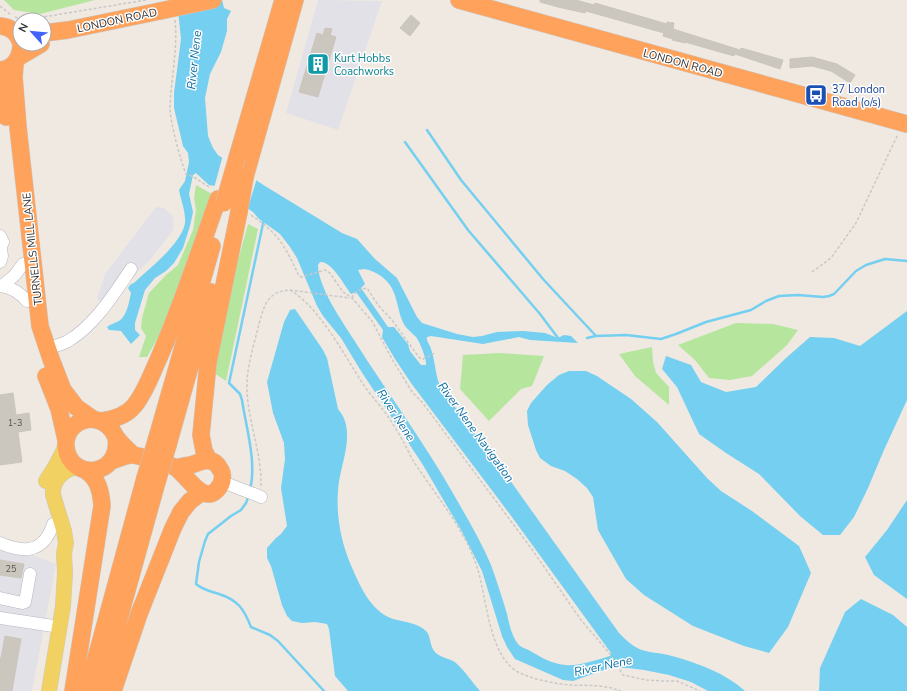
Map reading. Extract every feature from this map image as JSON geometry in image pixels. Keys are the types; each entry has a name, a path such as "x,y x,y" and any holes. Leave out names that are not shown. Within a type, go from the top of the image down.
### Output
{"highway":[{"name":"LONDON ROAD","path":"52,32 167,12 213,0"},
{"path":"241,164 259,83 289,1"},
{"path":"86,691 162,443 289,1"},
{"name":"LONDON ROAD","path":"464,1 904,124"},
{"name":"LONDON ROAD","path":"52,38 68,30"},
{"name":"TURNELLS MILL LANE","path":"13,52 15,92 40,326 63,390 76,407 97,420"},
{"name":"TURNELLS MILL LANE","path":"0,84 6,109 29,319 34,342 58,409 66,443"},
{"path":"72,691 102,506 101,496 96,480 90,473 72,461 68,454 66,443 68,433 73,427 85,420 97,420 122,416 134,407 144,391 229,206"},
{"path":"111,461 124,456 133,455 176,468 195,488 207,494 213,492 219,487 222,481 222,473 219,466 210,460 204,451 201,435 208,363 229,206"},
{"path":"82,468 98,470 111,461 116,454 116,437 113,430 108,425 97,420"},
{"path":"116,437 133,455"},
{"path":"176,468 210,460"},
{"path":"99,691 151,480"},
{"path":"113,691 139,614 173,528 181,512 190,501 202,492"}],"main road":[{"path":"64,553 58,543 46,499 45,486 47,479 55,467 66,443"},
{"path":"49,691 63,606 64,553 66,543 54,500 53,490 57,479 61,474 67,470 82,468"}],"lane":[{"path":"0,236 3,242 0,249 2,256 0,262"},
{"path":"1,286 15,275 23,264"},
{"path":"47,348 67,342 87,326 109,300 131,269"},
{"path":"1,286 16,292 27,301"},
{"path":"222,481 261,497"},
{"path":"0,543 8,547 18,549 29,549 38,546 49,535 53,524"},
{"path":"0,598 22,603 26,602 30,574"},
{"path":"0,618 60,628"}],"path":[{"path":"0,6 11,15 25,20 146,0"},
{"path":"167,12 176,28 170,108 174,130 186,174 195,176"},
{"path":"812,272 831,258 856,223 904,124"},
{"path":"260,222 269,228 287,250 299,276 302,277 325,270 330,273 343,292 352,298 372,321 412,392 422,402 470,466 531,548 581,620 610,654 623,675 646,680 677,681 700,691"},
{"path":"352,298 353,295 361,289 367,288 378,305 392,320 421,359 435,353"},
{"path":"261,497 262,480 247,390 252,351 267,302 274,294 281,290 309,291 352,298"},
{"path":"290,290 300,296 335,340 364,385 385,412 406,446 412,459 460,531 477,566 490,624 499,649 508,664 520,673 549,681 571,685 601,685 621,691"}],"shaded area":[{"path":"318,0 382,1 338,130 286,113"},
{"path":"156,207 164,208 173,216 174,229 150,260 126,283 110,311 97,299 105,274"},
{"path":"0,543 56,564 32,691 0,691"}],"green space":[{"path":"4,0 95,0 48,12 27,12 14,10"},
{"path":"196,185 212,194 202,227 160,334 147,357 139,357 146,336 141,328 142,318 149,293 178,265 193,230 196,210 194,198"},
{"path":"248,224 258,229 226,381 214,373 230,290"},
{"path":"736,323 773,324 798,330 787,345 752,376 730,380 709,378 695,360 678,345"},
{"path":"652,347 656,373 669,387 669,405 635,376 619,354"},
{"path":"500,353 544,356 532,386 521,389 489,421 460,389 463,355"}],"water":[{"name":"River Nene","path":"177,0 222,0 224,8 231,11 227,19 227,31 221,52 210,74 205,98 208,136 213,148 218,155 265,186 342,233 357,239 375,259 397,278 417,317 422,323 457,334 473,337 497,332 523,331 545,333 558,338 564,335 571,336 578,343 530,340 519,337 483,344 431,336 427,337 442,390 499,465 619,633 639,649 672,656 701,665 729,679 745,691 708,691 691,682 669,675 628,668 609,668 573,681 563,680 515,659 502,636 482,571 461,530 423,465 341,338 323,316 317,306 297,258 290,247 280,234 259,219 253,212 215,186 209,185 196,173 193,175 189,194 193,212 183,248 174,263 166,271 155,278 145,290 135,323 135,330 140,335 131,344 121,331 109,330 107,327 122,319 126,312 131,293 128,288 130,285 172,247 183,231 185,223 179,190 185,181 189,162 188,153 183,146 174,108 174,93 181,39","holes":["320,262 329,265 333,269 351,294 356,292 383,330 382,337 411,383 509,513 611,653 610,656 579,664 562,665 543,658 519,645 511,630 491,565 478,538 430,456 332,304 319,274 318,265","364,269 381,276 391,287 402,320 405,326 418,339 426,365 421,365 410,351 408,344 394,327 388,327 361,288 365,284 358,270"]},
{"path":"295,309 327,358 338,409 344,418 347,428 346,449 339,481 338,509 344,546 361,588 378,610 385,615 393,619 411,623 424,629 428,634 432,648 435,652 440,656 456,663 480,691 348,691 335,676 329,629 327,624 292,621 287,616 267,558 267,548 287,526 281,488 285,459 284,443 273,413 267,382 284,322 290,310"},
{"path":"907,311 907,400 854,517 840,535 823,535 800,516 759,474 699,434 677,387 662,369 666,356 691,365 701,382 726,392 756,387 810,337 834,338 860,346"},
{"path":"569,371 586,371 597,376 631,399 657,422 707,478 721,491 752,511 799,546 811,573 788,627 769,653 744,646 693,626 644,595 626,579 598,530 593,497 587,488 565,471 551,466 540,458 528,425 527,411 531,403 547,385 559,375"},
{"path":"907,500 907,599 874,575 865,557 887,530"},
{"path":"861,599 893,615 907,627 907,691 819,691 820,668 845,612"}],"pier":[{"path":"223,155 257,178 247,211 214,188"}],"building":[{"path":"540,0 576,0 594,5 595,3 667,24 667,22 674,23 673,29 740,50 741,48 783,60 780,69 735,54 734,56 685,42 672,40 673,39 663,36 664,33 586,11 585,13 558,7 540,2"},
{"path":"411,15 420,23 410,36 400,28"},
{"name":"Kurt Hobbs Coachworks","path":"325,28 332,29 330,35 336,37 318,97 299,92 317,33 323,35"},
{"path":"812,57 837,64 855,75 850,83 831,71 812,66 790,68 790,59"},
{"path":"13,393 16,415 29,413 31,430 18,432 22,462 0,465 0,395"},
{"path":"0,560 24,564 21,578 0,575"},
{"path":"5,636 21,639 12,691 0,691 0,658"}],"waterway":[{"path":"427,130 461,180 543,279 596,336"},
{"path":"405,142 468,230 540,314 558,338"},
{"path":"250,489 252,479 252,457 242,400 240,394 229,383 264,219"},
{"path":"587,338 596,336 626,335 661,339 706,322 751,310 766,301 779,296 829,296 834,294 856,271 866,265 885,259 907,261"},
{"path":"249,495 241,510 208,534 199,562 196,584 204,589 226,596 236,602 243,610 251,627 270,635 278,641 324,691"}],"place":[{"name":"Kurt Hobbs Coachworks","path":"318,64"},
{"name":"37 London Road (o/s)","path":"816,95"}],"water label":[{"name":"River Nene Navigation","path":"476,432"}]}
